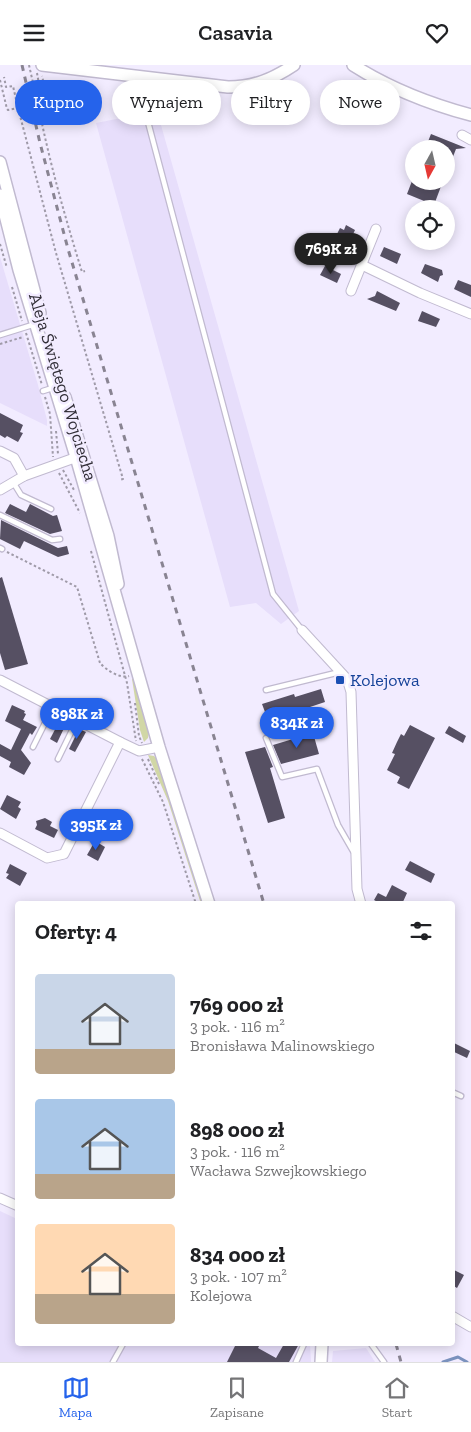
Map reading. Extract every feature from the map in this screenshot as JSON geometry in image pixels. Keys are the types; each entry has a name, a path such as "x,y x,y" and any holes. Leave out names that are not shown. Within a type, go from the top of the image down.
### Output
{"street":[{"path":"41,73 67,68 241,87 263,82 294,65"},
{"path":"353,65 399,90 471,115"},
{"path":"462,135 471,140"},
{"name":"Aleja Świętego Wojciecha","path":"0,162 34,324"},
{"name":"Aleja Świętego Wojciecha","path":"0,195 19,270 53,388 80,456 114,559 121,612 159,747 208,901"},
{"path":"351,291 376,229"},
{"path":"362,265 420,293 471,314"},
{"path":"0,451 14,458 24,476"},
{"path":"0,490 24,476 80,456"},
{"path":"302,630 347,679 351,699 356,889 360,901"},
{"path":"0,680 139,751 159,747"},
{"path":"0,833 47,858 64,854 120,742"},
{"path":"0,1198 15,1206"},
{"path":"455,1318 471,1327"},
{"path":"321,1362 322,1346"}],"lane":[{"path":"149,125 273,594 302,630"},
{"path":"0,335 34,324"},
{"path":"13,482 20,495 51,509"},
{"path":"0,515 52,540 60,539"},
{"path":"266,690 341,672"},
{"path":"32,747 53,707"},
{"path":"58,759 77,720"},
{"path":"266,738 282,777 317,769 338,825 355,855"},
{"path":"455,1094 461,1097"},
{"path":"113,1362 122,1346"},
{"path":"296,1362 303,1346"},
{"path":"372,1346 384,1362"}],"path":[{"path":"29,65 32,80"},
{"path":"4,77 6,87 13,86 15,95"},
{"path":"0,80 7,109 15,109"},
{"path":"22,125 56,253 123,479 119,480"},
{"path":"43,125 82,272 86,271"},
{"path":"0,244 8,271"},
{"path":"10,279 34,324 53,388 50,415 53,454 59,474 81,514"},
{"path":"0,344 23,337"},
{"path":"89,543 130,696 135,737 139,751 163,802 195,901"},
{"path":"1,549 78,587 100,663 106,670 125,677 138,673"}],"shaded area":[{"path":"112,120 112,125 161,125 299,611 281,624 256,603 230,607 97,125 102,125 102,122"},
{"path":"0,257 38,385 47,426 0,403"},
{"path":"0,1211 15,1218 15,1346 310,1346 311,1362 0,1362"},
{"path":"366,1348 375,1362 332,1362 333,1351"}],"green space":[{"path":"132,679 134,679 149,731 148,738 144,742 140,730"},
{"path":"148,755 154,756 158,760 203,901 200,901 168,801"}],"building":[{"path":"431,134 446,140 429,140"},
{"path":"455,144 466,148 456,149 455,152"},
{"path":"409,190 440,190 436,200 422,200 407,194"},
{"path":"346,225 355,230 349,243 336,236 340,228 344,230"},
{"path":"384,247 401,254 397,264 380,256"},
{"path":"425,264 442,270 443,275 440,276 438,282 421,273"},
{"path":"325,266 341,274 337,283 320,275"},
{"path":"458,280 471,285 471,297 454,289"},
{"path":"377,291 400,303 396,311 367,299 375,296"},
{"path":"422,311 440,319 436,327 418,321"},
{"path":"0,413 23,425 20,432 23,433 18,442 7,436 5,438 0,435"},
{"path":"10,504 26,512 30,504 53,516 57,515 62,531 50,534 5,513"},
{"path":"1,520 58,548 67,546 69,554 58,557 24,541 20,549 0,539"},
{"path":"2,577 28,664 5,670 0,653 0,578"},
{"path":"321,689 325,702 310,707 315,723 305,727 299,710 275,718 272,710 265,712 262,704 294,694 295,697"},
{"path":"12,705 25,711 24,713 26,714 23,720 37,727 32,735 30,733 21,750 31,763 24,775 9,767 11,762 0,756 0,744 11,750 21,729 5,721"},
{"path":"60,720 66,724 57,743 50,739"},
{"path":"410,725 435,738 409,789 397,783 400,777 387,770 395,754 392,753 401,734 404,736"},
{"path":"449,726 466,736 463,743 445,733"},
{"path":"79,729 86,732 75,752 69,749"},
{"path":"313,733 319,754 281,764 273,745"},
{"path":"265,747 273,767 270,768 285,818 268,823 245,752"},
{"path":"7,795 21,802 18,807 21,809 16,819 0,809"},
{"path":"45,818 52,822 50,826 58,830 54,838 35,829 36,821"},
{"path":"95,841 105,847 98,861 87,855"},
{"path":"410,861 435,874 431,883 405,870"},
{"path":"10,864 27,873 20,886 6,878 9,874 6,873"},
{"path":"392,885 407,893 403,901 374,900 378,893 386,897"},
{"path":"455,1044 470,1051 467,1058 455,1052"},
{"path":"455,1270 464,1275 457,1288 455,1287"},
{"path":"235,1346 259,1346 258,1348 276,1358 283,1346 298,1346 289,1362 227,1362"}],"waterway":[{"path":"443,1362 458,1357 467,1362"}],"railway":[{"path":"22,65 68,249 263,901"},
{"path":"397,1346 401,1362"}],"place":[{"name":"Kolejowa","path":"340,680"}]}
